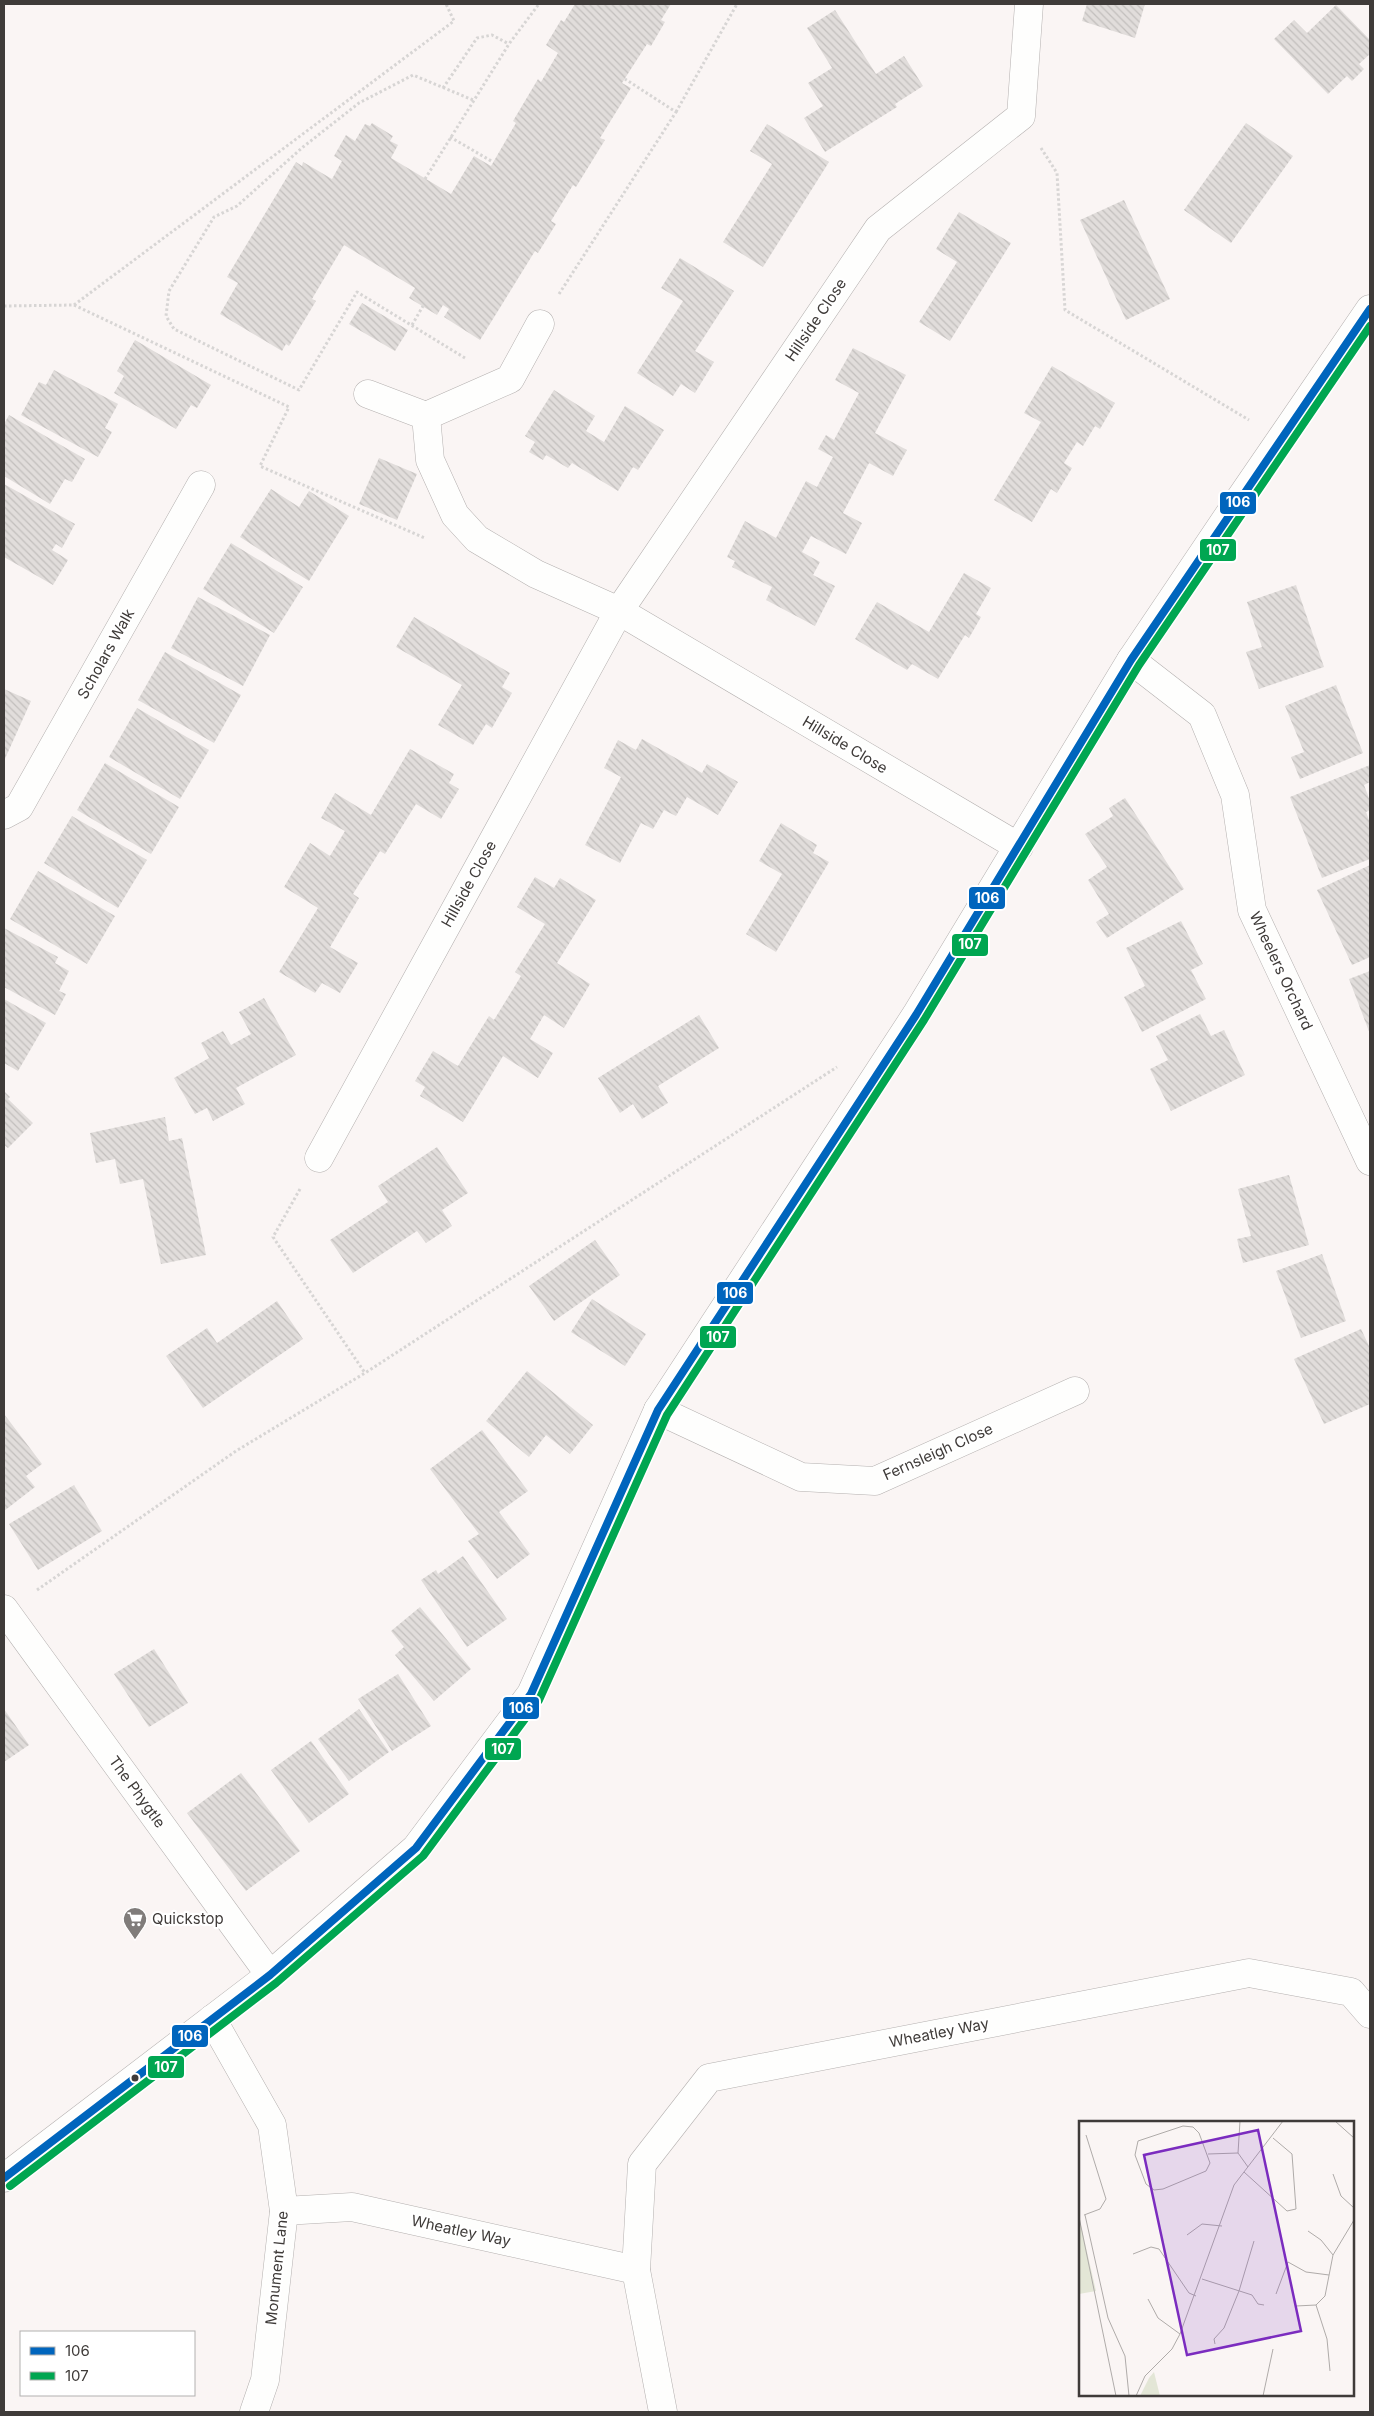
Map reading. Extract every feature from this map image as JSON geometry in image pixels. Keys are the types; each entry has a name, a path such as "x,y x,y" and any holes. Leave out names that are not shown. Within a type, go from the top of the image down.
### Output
{"street":[{"path":"1021,116 1029,4"},
{"name":"Hillside Close","path":"319,1158 619,611 878,228 1021,116"},
{"path":"4,2178 270,1975 416,1848 531,1694 658,1410 916,1015 1131,660 1370,309"},
{"path":"368,394 426,416 510,379 540,324"},
{"name":"Hillside Close","path":"426,416 430,460 455,515 477,539 536,574 619,611 1019,847"},
{"name":"Scholars Walk","path":"4,815 19,807 201,485"},
{"name":"Wheelers Orchard","path":"1131,660 1202,714 1235,795 1252,910 1370,1161"},
{"name":"Fernsleigh Close","path":"658,1410 801,1477 875,1481 1075,1390"},
{"name":"The Phygtle","path":"5,1611 270,1975"},
{"name":"Wheatley Way","path":"663,2412 636,2270 642,2164 709,2078 1249,1973 1351,1992 1370,2014"},
{"name":"Monument Lane","path":"212,2019 272,2125 284,2211 265,2380 254,2412"},
{"name":"Wheatley Way","path":"284,2211 352,2207 636,2270"}],"path":[{"path":"74,305 454,21 446,4"},
{"path":"425,179 509,44 539,4"},
{"path":"540,324 676,112 737,4"},
{"path":"443,88 477,38 492,35 509,44"},
{"path":"473,100 413,75 359,103 303,147 237,206 214,217 168,291 166,316 174,329 300,390 357,292 476,365 489,387"},
{"path":"625,79 676,112"},
{"path":"1021,116 1057,173 1065,310 1280,439"},
{"path":"450,137 493,162"},
{"path":"4,306 74,305 289,407 260,466 401,526 446,549 477,539"},
{"path":"412,325 423,306"},
{"path":"5,1611 236,1451 365,1373 841,1064"},
{"path":"319,1158 273,1237 365,1373"}],"building":[{"path":"575,4 671,4 661,20 665,22 651,46 647,44 622,83 631,88 600,138 605,140 576,187 573,185 551,221 556,224 538,253 535,251 480,340 444,317 449,309 443,305 437,315 409,298 415,288 344,245 312,299 316,301 289,346 286,344 282,351 220,314 238,283 227,277 296,162 302,166 303,162 332,179 342,161 334,156 346,135 355,141 365,124 370,126 372,123 393,136 390,141 398,145 391,158 451,194 474,156 491,166 516,123 513,121 538,79 541,82 558,53 546,45 561,20 564,22"},
{"path":"1087,4 1145,4 1135,38 1082,21"},
{"path":"1336,5 1370,40 1370,54 1359,64 1364,69 1352,81 1347,76 1328,94 1274,39 1294,20 1307,33"},
{"path":"835,10 876,74 904,56 923,86 895,104 897,107 825,152 804,118 823,106 808,83 832,68 807,28"},
{"path":"1246,123 1293,156 1231,243 1184,210"},
{"path":"767,124 829,162 763,267 723,242 772,164 750,151"},
{"path":"1124,200 1170,299 1126,320 1080,220"},
{"path":"959,212 1011,243 950,341 919,322 957,262 936,249"},
{"path":"680,258 734,291 695,351 714,362 695,393 681,384 673,396 637,373 683,301 661,288"},
{"path":"362,303 408,330 395,351 349,324"},
{"path":"135,340 211,385 197,408 191,405 176,429 114,393 124,376 117,371"},
{"path":"853,348 906,375 875,433 907,450 893,476 869,463 843,513 862,523 846,554 811,536 802,552 820,562 813,575 835,586 815,626 766,600 772,587 732,567 735,561 727,557 745,521 776,538 806,481 817,487 833,457 818,449 826,435 834,440 859,393 835,380"},
{"path":"1052,366 1115,403 1100,429 1095,426 1083,446 1077,442 1064,463 1072,468 1057,493 1051,489 1032,522 994,500 1041,422 1024,413"},
{"path":"54,370 118,404 105,428 112,432 98,457 21,415 39,382 46,385"},
{"path":"554,390 595,416 586,431 604,442 625,406 664,430 638,470 633,467 618,491 572,463 568,468 546,455 543,460 529,452 535,442 525,436"},
{"path":"9,415 85,459 72,482 65,479 50,504 4,476 4,424"},
{"path":"379,458 417,474 397,520 359,504"},
{"path":"4,484 75,524 62,548 56,544 52,550 68,560 53,585 4,557"},
{"path":"271,489 299,507 309,491 349,516 309,581 240,537"},
{"path":"231,543 303,587 274,633 203,589"},
{"path":"964,573 991,588 976,614 981,617 969,638 965,635 938,679 912,664 907,670 855,639 877,602 929,632"},
{"path":"1296,585 1324,667 1259,689 1246,652 1262,647 1247,602"},
{"path":"198,597 270,635 243,686 171,648"},
{"path":"414,617 510,673 502,687 512,693 492,728 486,724 473,745 438,725 462,685 396,647"},
{"path":"165,652 241,695 214,743 138,700"},
{"path":"1336,685 1363,753 1300,779 1291,757 1304,752 1285,706"},
{"path":"4,689 31,701 4,761"},
{"path":"137,708 209,750 180,799 109,757"},
{"path":"642,739 702,773 707,764 738,782 718,815 687,797 676,816 664,810 653,829 641,823 620,863 585,845 621,777 604,768 618,740 636,750"},
{"path":"410,749 454,774 449,783 459,789 441,819 416,804 385,854 380,851 353,894 359,898 330,947 358,963 340,993 322,983 315,993 279,972 318,908 284,887 310,843 330,856 345,831 321,818 335,793 371,815"},
{"path":"105,763 179,807 151,854 77,810"},
{"path":"1370,765 1370,782 1364,785 1370,801 1370,810 1366,812 1370,823 1370,859 1322,878 1290,797"},
{"path":"1125,798 1184,889 1107,938 1096,922 1109,914 1088,880 1107,867 1085,834 1113,816 1109,808"},
{"path":"72,816 147,860 118,908 44,863"},
{"path":"781,823 817,845 813,853 829,862 776,952 746,934 782,874 759,861"},
{"path":"1370,865 1370,957 1352,965 1317,890"},
{"path":"38,871 115,916 87,964 10,919"},
{"path":"535,877 554,888 560,878 596,900 557,963 590,984 564,1028 544,1015 530,1039 553,1053 538,1078 503,1056 463,1122 420,1096 425,1087 415,1081 433,1051 458,1066 489,1016 494,1020 521,976 515,972 545,924 517,907"},
{"path":"1181,921 1203,964 1191,970 1206,999 1142,1032 1124,997 1145,986 1126,948"},
{"path":"4,928 58,957 55,963 69,971 59,991 66,994 55,1015 4,987"},
{"path":"1370,971 1370,1034 1349,979"},
{"path":"264,998 296,1055 236,1088 245,1104 213,1121 207,1108 195,1114 174,1078 209,1058 201,1043 223,1031 231,1045 251,1034 239,1012"},
{"path":"4,999 46,1023 18,1071 4,1063"},
{"path":"1200,1014 1211,1036 1224,1030 1245,1075 1171,1111 1150,1069 1168,1060 1156,1036"},
{"path":"699,1015 719,1048 658,1086 668,1103 642,1119 633,1104 620,1113 598,1078"},
{"path":"4,1091 10,1097 8,1099 33,1123 8,1148 4,1145"},
{"path":"165,1117 169,1141 182,1138 206,1255 161,1264 143,1179 120,1184 115,1159 96,1163 90,1133"},
{"path":"437,1147 468,1193 442,1210 452,1226 426,1243 417,1231 353,1273 330,1240 388,1202 378,1186"},
{"path":"1289,1175 1309,1245 1243,1263 1237,1239 1251,1236 1238,1189"},
{"path":"595,1240 620,1275 554,1321 529,1286"},
{"path":"1322,1254 1346,1321 1301,1338 1276,1271"},
{"path":"592,1299 646,1334 625,1366 571,1332"},
{"path":"277,1301 303,1339 203,1408 166,1356 207,1328 217,1343"},
{"path":"1361,1329 1370,1348 1370,1404 1324,1424 1294,1359"},
{"path":"527,1371 593,1425 570,1454 546,1435 529,1457 486,1421"},
{"path":"4,1414 42,1464 26,1476 35,1487 4,1511"},
{"path":"482,1430 528,1491 499,1512 530,1554 497,1579 468,1541 479,1534 430,1469"},
{"path":"74,1485 102,1531 38,1570 9,1524"},
{"path":"463,1556 507,1619 467,1647 421,1580 436,1570 438,1574"},
{"path":"420,1607 471,1669 434,1701 395,1655 404,1647 391,1631"},
{"path":"154,1649 188,1703 149,1727 114,1674"},
{"path":"398,1674 431,1726 392,1751 358,1699"},
{"path":"4,1709 29,1745 4,1762"},
{"path":"359,1709 389,1752 349,1781 318,1739"},
{"path":"311,1741 349,1794 309,1823 271,1770"},
{"path":"241,1773 300,1851 246,1891 187,1813"}],"transit line":[{"name":"106","path":"4,2178 270,1975 416,1848 531,1694 658,1410 916,1015 1131,660 1370,309"},
{"name":"107","path":"10,2186 276,1983 423,1856 539,1700 667,1415 924,1020 1139,665 1370,326"}],"place":[{"name":"Quickstop","path":"135,1940"}]}
